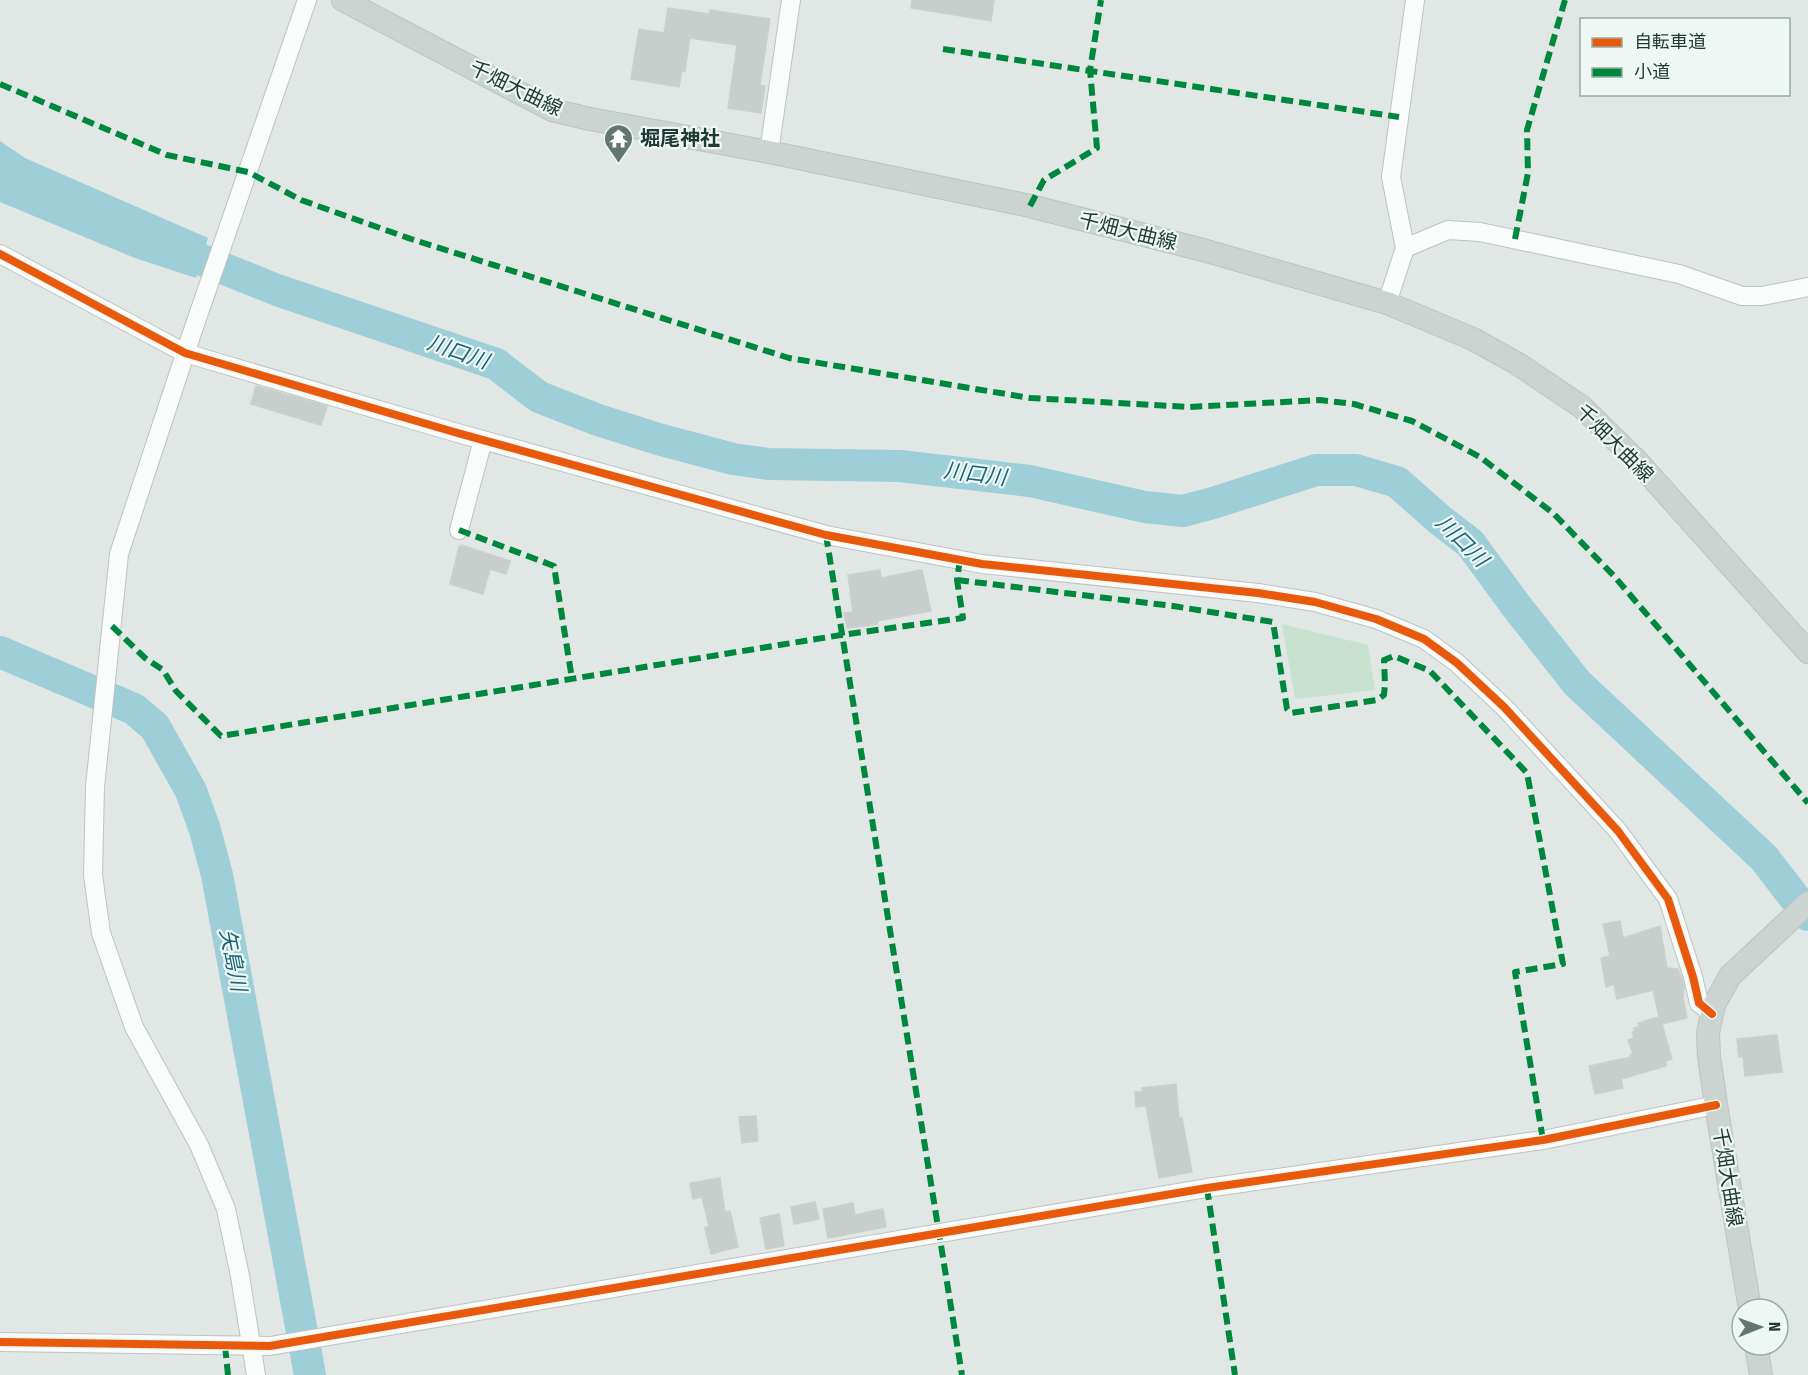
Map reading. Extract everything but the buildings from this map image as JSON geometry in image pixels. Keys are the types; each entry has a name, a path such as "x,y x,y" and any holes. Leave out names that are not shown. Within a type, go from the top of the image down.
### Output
{"main road":[{"name":"千畑大曲線","path":"343,0 552,110 1030,206 1203,250 1387,303 1473,339 1518,364 1582,407 1638,462 1805,644"},
{"name":"千畑大曲線","path":"1748,1297 1716,1105 1708,1033 1714,1005 1730,976 1808,903"},
{"path":"1758,1357 1761,1375"}],"street":[{"path":"256,1375 240,1276 226,1209 199,1145 134,1027 101,933 93,875 95,786 119,554 185,353 307,0"},
{"path":"769,152 791,0"},
{"path":"1387,303 1405,248 1391,177 1415,0"},
{"path":"1405,248 1448,230 1480,232 1679,274 1742,296 1762,296 1808,287"},
{"path":"0,254 185,353 483,440 826,535 982,564 1246,592 1315,602 1376,619 1424,639 1457,663 1504,707 1618,831 1668,899 1699,1003 1712,1014"},
{"path":"459,530 483,440"},
{"path":"0,1342 270,1346 1207,1188 1543,1140 1716,1105"}],"green space":[{"path":"1282,624 1368,645 1375,690 1295,699"}],"water":[{"path":"0,141 25,158 208,238 196,278 135,258 0,202"}],"waterway":[{"name":"川口川","path":"162,244 277,290 496,364 539,397 598,420 733,459 768,464 900,466 1030,481 1145,507 1183,511 1316,470 1356,470 1397,482 1470,543 1577,683 1764,858 1808,915"},
{"name":"矢島川","path":"0,652 134,709 155,727 191,791 205,830 217,875 310,1375"}],"marked path":[{"path":"1030,206 1044,180 1097,148 1090,70 1101,0"},
{"path":"1515,239 1528,173 1527,130 1565,0"},
{"path":"943,49 1399,117"},
{"path":"0,84 167,155 248,172 301,200 411,239 789,358 1030,398 1190,407 1320,400 1354,404 1412,421 1480,457 1553,513 1614,576 1808,803"},
{"path":"459,530 554,566 572,679"},
{"path":"826,535 962,1375"},
{"path":"112,626 145,658 163,670 176,691 221,736 841,635 963,618 957,580 960,559"},
{"path":"957,580 1173,606 1273,622 1287,709 1291,713 1377,700 1384,695 1384,660 1394,656 1430,671 1527,773 1563,964 1515,972 1543,1140"},
{"path":"1207,1188 1235,1375"},
{"path":"225,1346 228,1375"}],"cycle path":[{"path":"0,254 185,353 454,432 826,535 982,564 1258,593 1315,602 1376,619 1424,639 1457,663 1504,707 1618,831 1668,899 1699,1003 1712,1014"},
{"path":"0,1342 270,1346 1207,1188 1543,1140 1716,1105"}],"place":[{"name":"堀尾神社","path":"619,164"}]}
